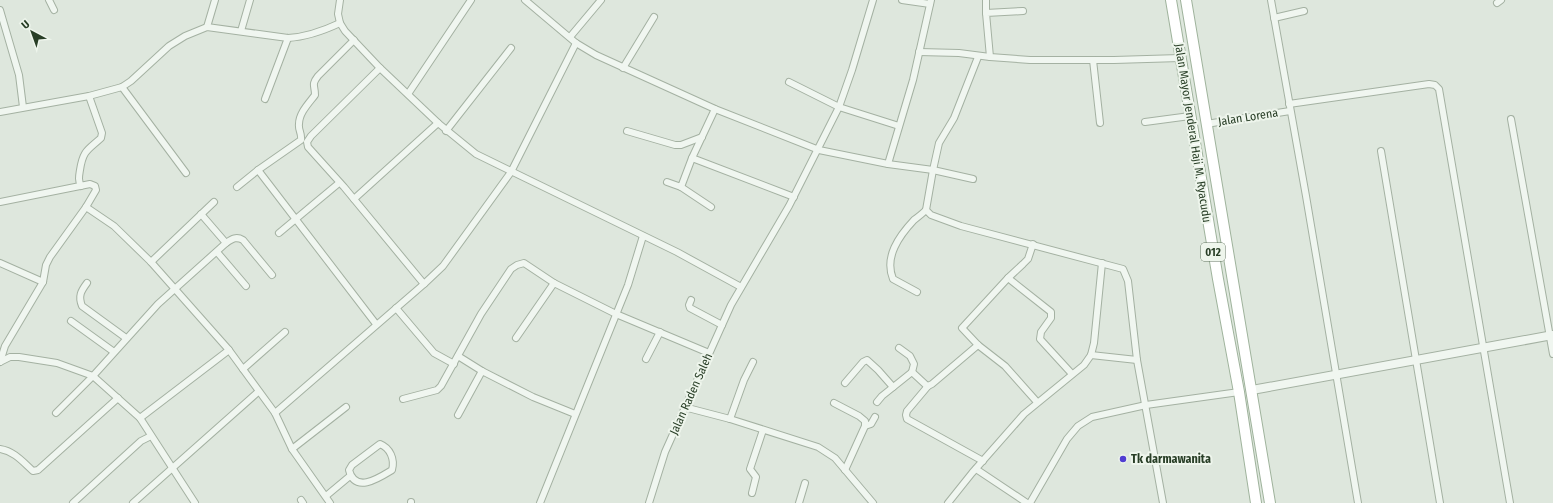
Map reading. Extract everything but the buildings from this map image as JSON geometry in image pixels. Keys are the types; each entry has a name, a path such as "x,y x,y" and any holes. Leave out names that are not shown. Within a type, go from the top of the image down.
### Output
{"main road":[{"name":"Jalan Mayor Jenderal Haji M. Ryacudu","path":"1173,0 1180,58 1239,392 1256,503"},
{"name":"Jalan Mayor Jenderal Haji M. Ryacudu","path":"1186,3 1270,503"},
{"path":"1177,32 1180,26 1178,9 1186,3"}],"street":[{"path":"49,0 54,10"},
{"path":"207,27 214,0"},
{"path":"240,31 250,0"},
{"path":"340,0 338,14 340,23 354,40 380,68 446,131 476,154 677,252 741,287"},
{"path":"408,94 471,0"},
{"path":"525,0 576,43 596,56 715,109 819,150 888,164 933,170 973,179"},
{"path":"570,37 601,0"},
{"name":"Jalan Raden Saleh","path":"649,503 665,452 722,325 741,287 768,244 794,197 819,150 839,107 873,0"},
{"path":"888,164 919,52 930,2 902,0"},
{"path":"986,0 990,57"},
{"path":"1270,0 1306,196 1335,375 1358,503"},
{"path":"0,10 19,75 23,107"},
{"path":"986,13 1023,11"},
{"path":"1274,18 1304,11"},
{"path":"623,68 654,17"},
{"path":"0,112 89,96 122,87 131,81 170,46 186,36 207,27 288,38 301,37 315,33 340,23"},
{"path":"264,99 288,38"},
{"path":"237,187 258,170 301,140 302,134 299,123 301,114 315,95 313,86 314,82 318,76 354,40"},
{"path":"275,413 443,266 511,172 576,43"},
{"path":"446,131 511,48"},
{"path":"919,52 1030,60 1180,58"},
{"path":"917,292 893,279 891,274 891,262 893,251 899,238 915,219 926,210 940,139 954,118 978,57"},
{"path":"1092,60 1100,123"},
{"path":"380,68 308,138 308,147 354,199 424,284"},
{"path":"789,82 839,107 899,126"},
{"name":"Jalan Lorena","path":"1206,124 1429,84 1435,85 1439,89 1484,347"},
{"path":"122,87 186,173"},
{"path":"81,186 79,178 82,157 88,149 101,138 102,133 89,96"},
{"path":"681,187 692,158 715,109"},
{"path":"1144,122 1190,116"},
{"path":"1511,119 1551,335 1553,354"},
{"path":"354,199 438,123"},
{"path":"300,129 308,138"},
{"path":"627,131 675,145 681,145 702,137"},
{"path":"1381,152 1440,503"},
{"path":"692,158 794,197"},
{"path":"258,170 376,324"},
{"path":"666,182 681,187 711,207"},
{"path":"279,233 339,183"},
{"path":"0,202 90,184 93,184 96,190 86,207 50,257 46,265 43,282 5,346 0,362"},
{"path":"151,262 214,202"},
{"path":"86,207 114,226 151,262 174,290 229,350 258,392 275,413 292,449 330,503"},
{"path":"926,210 931,215 961,226 1120,267 1126,274 1137,360 1163,503"},
{"path":"201,214 226,243"},
{"path":"540,503 628,286 643,236"},
{"path":"56,414 93,376 158,304 226,243 234,238 240,238 243,240 272,275"},
{"path":"1033,244 1028,259 962,326 962,329 978,345 1005,366 1037,402"},
{"path":"217,252 246,286"},
{"path":"0,263 43,282"},
{"path":"403,399 437,390 441,386 481,314 512,269 517,265 524,263 554,282 616,314 709,353"},
{"path":"948,503 1010,429 1037,402 1084,365 1092,355 1102,263"},
{"path":"1008,278 1051,312 1051,318 1041,332 1040,339 1072,374"},
{"path":"87,282 80,293 79,300 82,306 126,338"},
{"path":"516,338 554,282"},
{"path":"691,300 689,305 690,308 722,325"},
{"path":"396,308 434,353 454,364"},
{"path":"70,321 114,352"},
{"path":"243,369 285,332"},
{"path":"646,359 660,332"},
{"path":"1252,390 1551,335"},
{"path":"978,345 935,382 928,386 907,411 906,415 907,419 983,461"},
{"path":"1484,347 1510,503"},
{"path":"877,402 912,372 914,364 910,356 900,348"},
{"path":"140,418 229,350"},
{"path":"1092,355 1137,360"},
{"path":"458,356 533,397 575,414"},
{"path":"0,362 10,357 19,357 57,363 93,376 140,418 195,503"},
{"path":"845,383 863,362 867,360 893,387"},
{"path":"730,419 744,380 753,362"},
{"path":"458,415 482,370"},
{"path":"912,372 921,382 928,386"},
{"path":"133,503 258,392"},
{"path":"976,469 1029,503 1067,439 1078,426 1092,417 1146,405 1239,392"},
{"path":"0,449 7,450 14,454 33,471 38,470 118,398"},
{"path":"834,403 859,416 864,421 865,426 845,470"},
{"path":"292,449 346,407"},
{"path":"684,407 730,419 818,447 835,458 873,503"},
{"path":"865,426 871,424 875,417"},
{"path":"752,493 756,477 750,469 764,430"},
{"path":"73,503 141,441 151,436"},
{"path":"380,444 389,451 393,465 392,470 367,483 359,482 350,476 349,470 352,465 380,444"},
{"path":"326,496 350,476"},
{"path":"799,503 805,482"}],"place":[{"name":"Tk darmawanita","path":"1123,459"}]}
